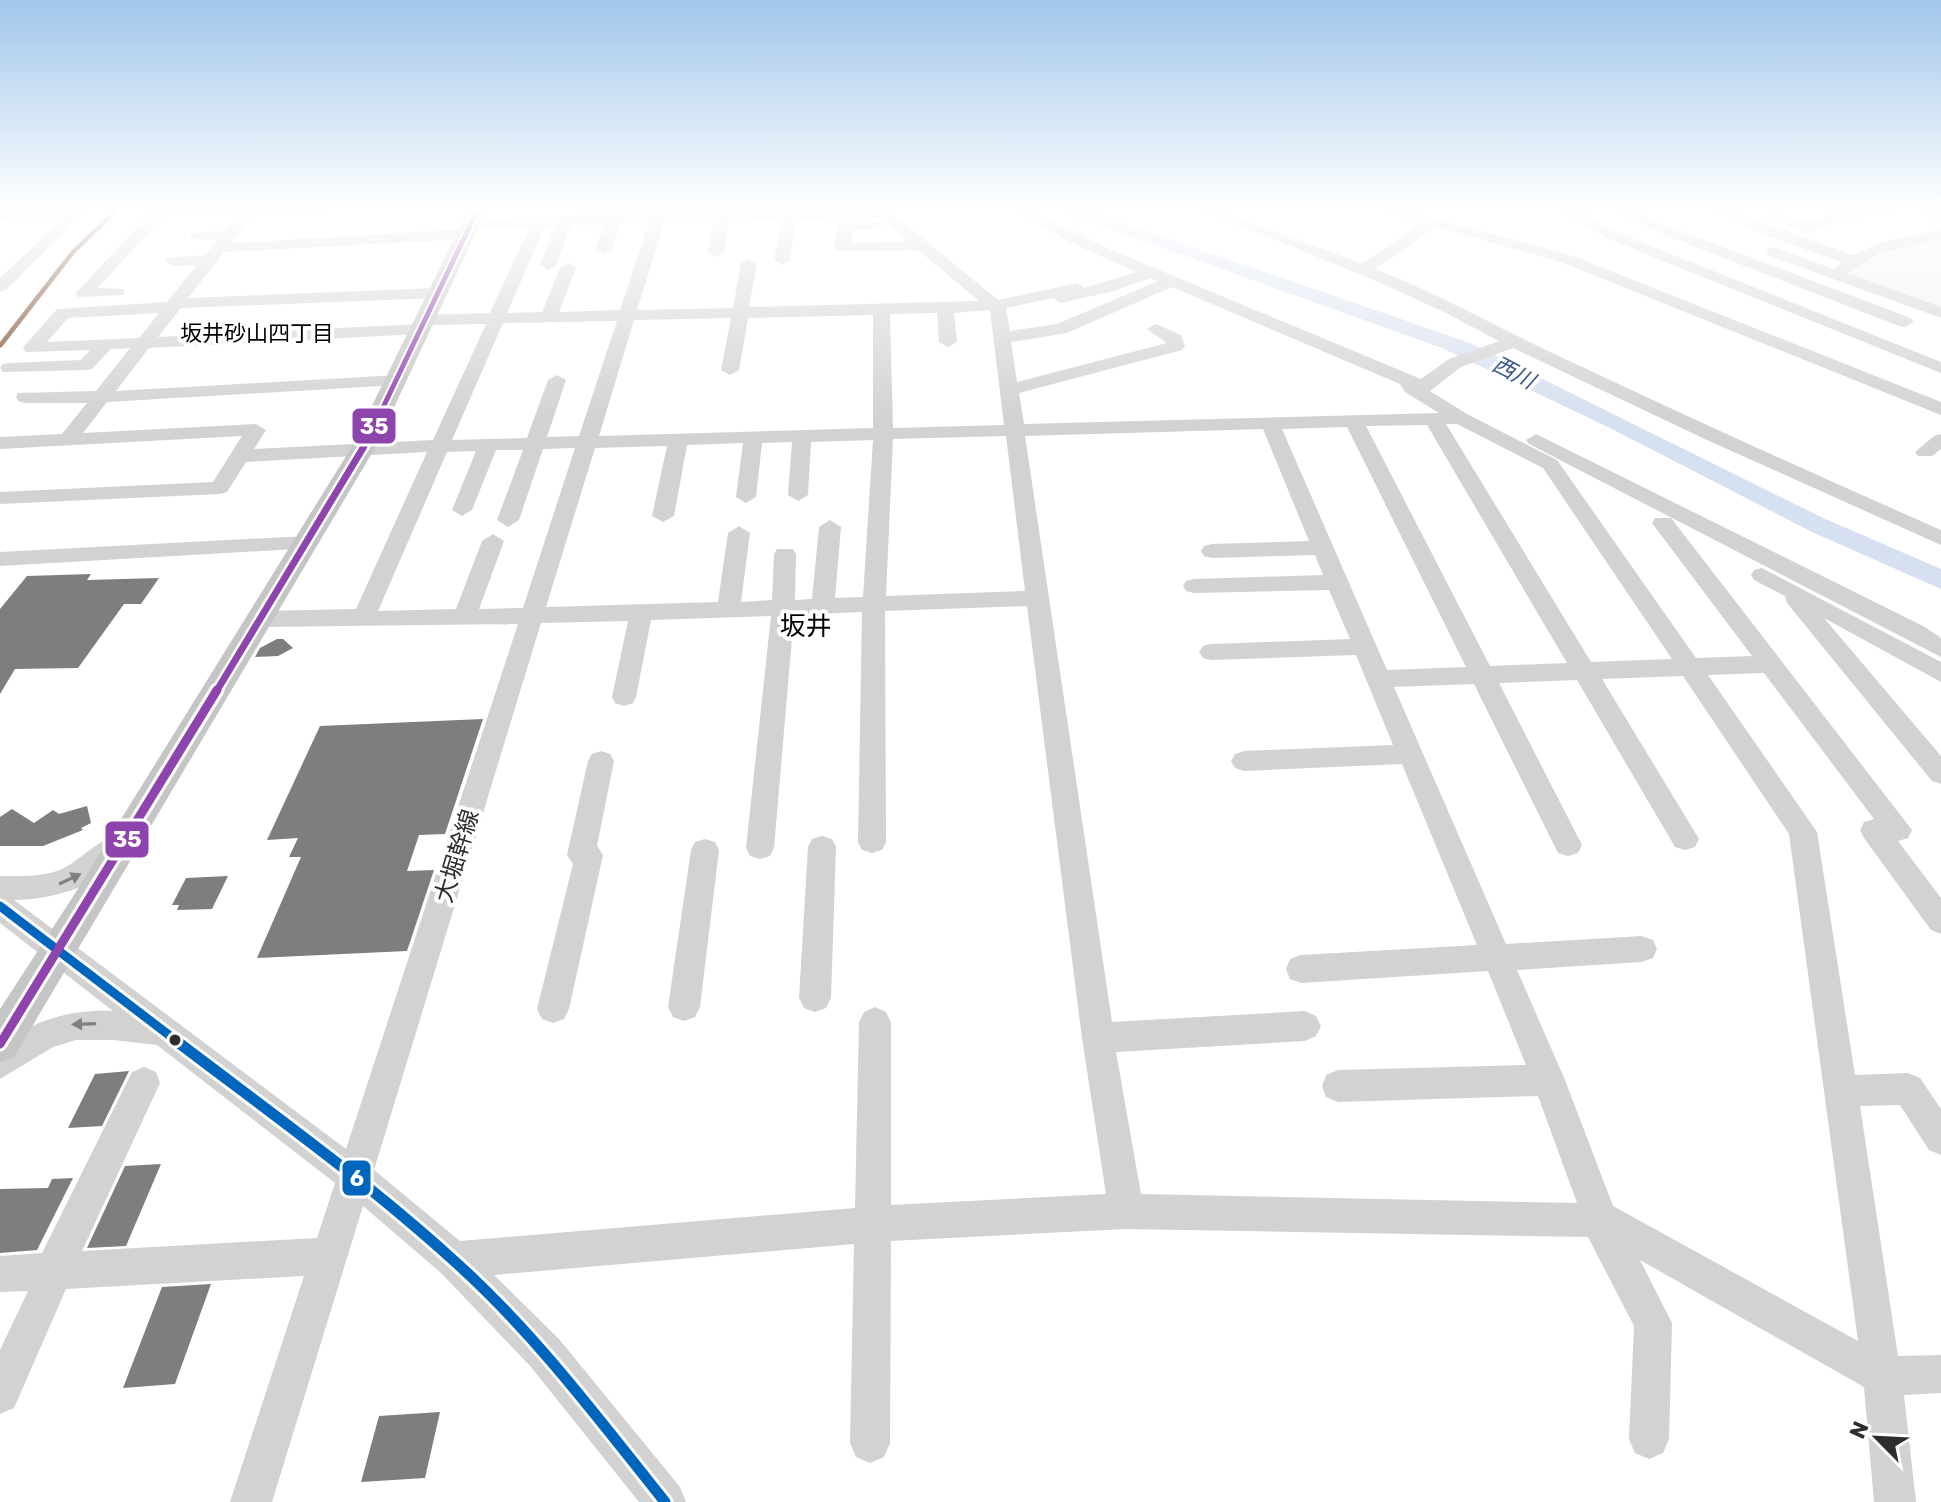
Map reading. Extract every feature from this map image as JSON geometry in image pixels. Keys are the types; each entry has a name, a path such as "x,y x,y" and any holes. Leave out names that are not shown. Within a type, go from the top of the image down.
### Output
{"main road":[{"path":"0,1044 363,448 444,279"}],"street":[{"path":"98,279 84,294 144,291 179,300"},
{"path":"67,440 194,279"},
{"path":"363,618 516,279"},
{"path":"548,318 564,279"},
{"path":"618,317 625,279"},
{"name":"大堀幹線","path":"251,1502 586,443 618,317 633,279"},
{"path":"730,370 746,279"},
{"path":"969,279 993,297 1071,297 1129,279"},
{"path":"1163,279 1415,383 1522,433 1917,633 1941,649"},
{"path":"1381,279 1452,309 1506,346 1941,538"},
{"path":"1617,279 1941,409"},
{"path":"1721,279 1941,368"},
{"path":"1793,279 1905,322"},
{"path":"1846,279 1934,311"},
{"path":"1001,338 1061,329 1170,282"},
{"path":"437,293 179,300 63,313 32,348 262,337 497,319 945,308 993,297 1077,288"},
{"path":"0,289 29,289"},
{"path":"993,297 1016,430 1098,1038 1126,1211"},
{"path":"945,308 948,342"},
{"path":"872,842 874,603 883,435 881,310"},
{"path":"1874,340 1905,322 1934,311"},
{"path":"1009,388 1028,387 1176,346 1175,339 1156,329"},
{"path":"252,355 262,337"},
{"path":"9,368 86,365 106,344"},
{"path":"1506,346 1455,363 1415,383 1412,388 1446,418 1550,464 1906,651 1941,673"},
{"path":"25,397 102,397 397,380"},
{"path":"508,520 557,380"},
{"path":"1914,398 1941,380"},
{"path":"241,456 363,448 1446,418"},
{"path":"1446,418 1584,670 1685,839"},
{"path":"1354,421 1568,845"},
{"path":"1270,424 1549,1080 1595,1203 1596,1216 1653,1323 1649,1439"},
{"path":"0,443 256,430 220,488 0,498"},
{"path":"798,495 802,437"},
{"path":"746,497 753,438"},
{"path":"663,516 678,440"},
{"path":"462,510 488,445"},
{"path":"1550,464 1803,832 1882,1376 1895,1502"},
{"path":"1663,523 1770,664 1886,830 1941,921"},
{"path":"823,606 830,527"},
{"path":"728,610 739,533"},
{"path":"464,618 493,541"},
{"path":"0,559 306,543"},
{"path":"1212,551 1321,548"},
{"path":"760,848 783,608 785,554"},
{"path":"1194,586 1335,582"},
{"path":"1785,587 1941,774"},
{"path":"261,619 351,616 464,618 1038,598"},
{"path":"624,697 641,613"},
{"path":"1211,652 1363,647"},
{"path":"1377,679 1770,664"},
{"path":"1244,761 1409,754"},
{"path":"553,1009 601,761"},
{"path":"0,888 42,889 61,884 97,863 128,837"},
{"path":"815,998 822,847"},
{"path":"684,1007 705,850"},
{"path":"0,906 355,1177 454,1260 545,1353 665,1502"},
{"path":"1301,969 1642,949"},
{"path":"870,1443 875,1022"},
{"path":"0,1064 40,1035 76,1023 162,1031"},
{"path":"1098,1038 1305,1026"},
{"path":"1338,1086 1549,1080"},
{"path":"0,1394 45,1296 53,1271 144,1083"},
{"path":"1840,1091 1908,1089 1941,1138"},
{"path":"454,1260 875,1224 1126,1211 1582,1221 1596,1216 1882,1376 1941,1374"},
{"path":"0,1274 329,1256"}],"shaded area":[{"path":"1857,279 1941,279 1941,309"}],"water":[{"name":"西川","path":"1250,279 1286,279 1470,343 1821,517 1941,569 1941,589 1812,532 1610,428 1442,348"}],"building":[{"path":"91,574 87,580 159,578 141,604 124,604 78,668 15,669 0,694 0,609 27,576"},
{"path":"283,639 293,648 278,656 255,657 260,648"},
{"path":"483,719 445,834 419,835 407,871 434,870 407,951 257,958 301,857 289,857 298,838 267,840 320,726"},
{"path":"87,806 91,823 81,828 83,830 43,846 0,846 0,817 12,809 34,823 53,810 59,814"},
{"path":"228,876 212,909 177,910 179,905 172,905 186,878"},
{"path":"129,1071 102,1126 68,1128 95,1074"},
{"path":"161,1164 126,1246 87,1248 125,1166"},
{"path":"73,1178 37,1250 0,1253 0,1189 48,1188 52,1179"},
{"path":"211,1284 175,1384 123,1388 162,1287"},
{"path":"440,1412 425,1478 361,1482 379,1416"}],"transit line":[{"path":"0,346 52,279"},
{"name":"35","path":"0,1044 87,906 363,448 444,279"},
{"name":"6","path":"0,906 355,1177 454,1260 545,1353 665,1502"}],"district":[{"name":"坂井砂山四丁目","path":"257,333"},
{"name":"坂井","path":"806,626"}]}
